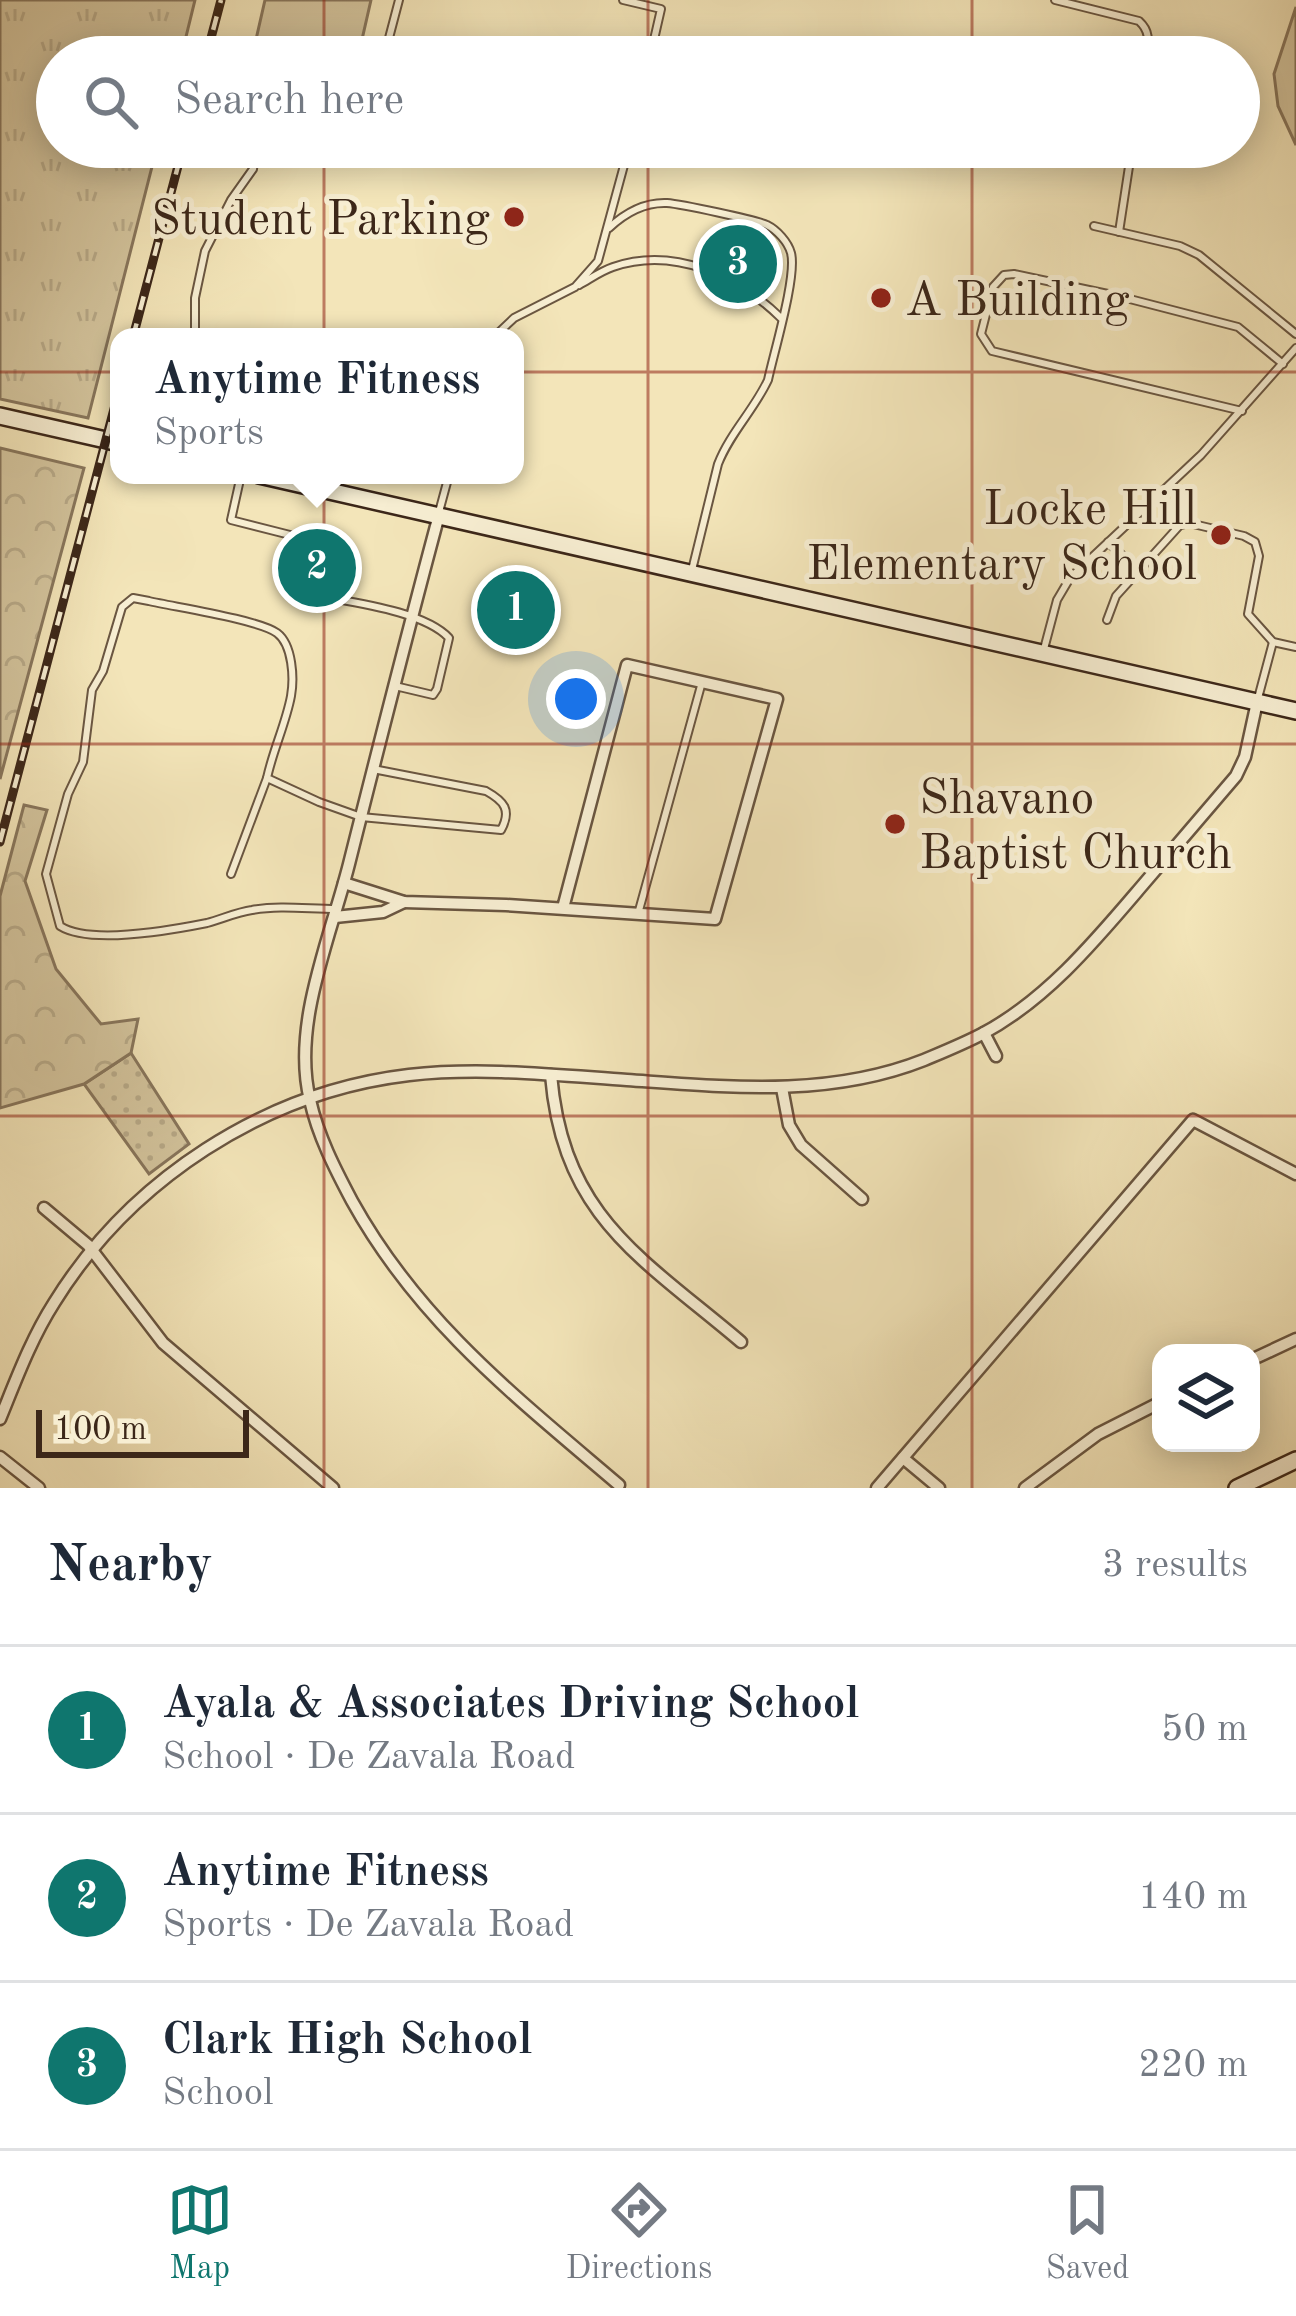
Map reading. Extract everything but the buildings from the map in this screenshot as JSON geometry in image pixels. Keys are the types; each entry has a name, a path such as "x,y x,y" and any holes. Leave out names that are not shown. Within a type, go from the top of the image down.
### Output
{"main road":[{"path":"0,416 110,441"},
{"path":"300,484 1296,711"},
{"path":"1237,1488 1296,1460"}],"street":[{"path":"439,515 311,999 309,1099 334,1169 369,1232 410,1290 456,1342 619,1485"},
{"path":"344,883 404,902 716,920 777,699 627,665 563,908"},
{"path":"0,1419 42,1323 92,1250 133,1205 191,1158 259,1119 309,1099 356,1084 457,1071 782,1088 832,1084 920,1061 984,1033 1073,964 1236,776 1257,702"},
{"path":"335,913 383,912 404,902"},
{"path":"984,1033 996,1056"},
{"path":"551,1075 567,1156 600,1217 741,1342"},
{"path":"782,1088 789,1125 801,1145 862,1199"},
{"path":"877,1488 1193,1120 1296,1174"},
{"path":"44,1208 92,1250 163,1343 333,1488"},
{"path":"1260,1356 1296,1339"},
{"path":"1025,1488 1098,1434 1152,1407"},
{"path":"0,1456 39,1488"},
{"path":"903,1458 939,1488"}],"lane":[{"path":"390,36 399,0"},
{"path":"623,0 662,9 655,36"},
{"path":"1055,0 1139,21 1149,36"},
{"path":"195,328 195,298 205,251 253,168"},
{"path":"575,287 598,261 623,168"},
{"path":"1119,232 1129,168"},
{"path":"609,228 624,214 666,203 767,225 790,250 792,269 767,380 718,464 692,574"},
{"path":"1094,226 1180,246 1199,255 1296,334"},
{"path":"504,328 612,267 675,260 714,272 757,295 782,317"},
{"path":"1242,411 992,351 981,334 993,287 1004,275 1014,274 1193,314 1238,327 1283,364"},
{"path":"1043,653 1057,600 1070,578 1201,455 1296,349"},
{"path":"239,484 231,520 295,536"},
{"path":"439,515 447,484"},
{"path":"1107,620 1116,596 1180,525 1189,523 1256,542 1259,556 1248,614 1273,642 1296,647"},
{"path":"1108,542 1139,572"},
{"path":"310,593 412,615 444,631 449,638 433,695 394,686"},
{"path":"231,874 267,778 292,686 285,644 278,633 248,622 133,598 122,607 104,671 92,690 83,762 68,794 46,874 60,926 72,933 108,934 205,923 249,910 290,906 335,913"},
{"path":"1257,702 1273,642"},
{"path":"638,914 701,682"},
{"path":"267,778 361,817 501,830 506,822 508,811 502,800 486,791 373,769"}],"green space":[{"path":"0,0 195,0 186,36 36,36 36,168 152,168 88,418 0,399"},
{"path":"265,0 371,0 363,36 257,36"},
{"path":"1296,7 1296,145 1278,106 1274,74"},
{"path":"0,448 84,468 0,779"},
{"path":"24,805 47,810 25,881 56,969 101,1024 138,1019 131,1053 84,1084 0,1108 0,896"},
{"path":"131,1053 189,1144 149,1174 84,1084"}],"railway":[{"path":"212,36 221,0"},
{"path":"135,328 177,168"},
{"path":"0,842 110,424"}],"place":[{"name":"Student Parking","path":"514,217"},
{"name":"Clark High School","path":"738,264"},
{"name":"A Building","path":"881,298"},
{"name":"Locke Hill Elementary School","path":"1221,535"},
{"name":"Anytime Fitness","path":"317,568"},
{"name":"Ayala & Associates Driving School","path":"516,610"},
{"name":"Shavano Baptist Church","path":"895,824"}]}
